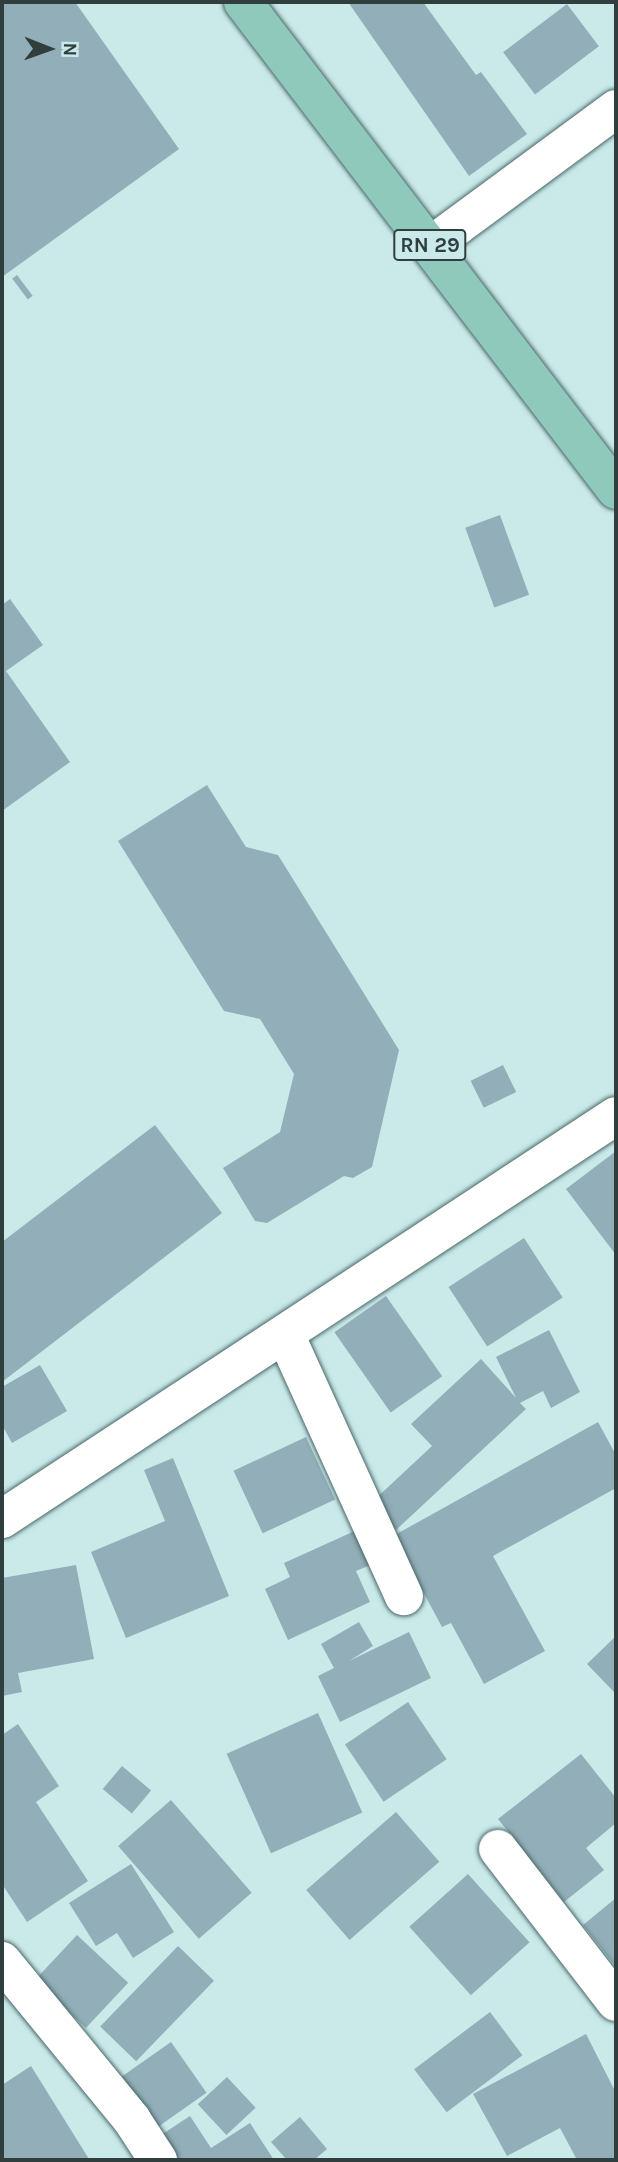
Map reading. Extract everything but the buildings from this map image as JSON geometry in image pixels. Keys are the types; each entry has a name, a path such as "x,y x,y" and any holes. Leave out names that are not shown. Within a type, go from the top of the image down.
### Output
{"main road":[{"name":"RN 29","path":"243,2 616,490"}],"street":[{"path":"430,246 616,109"},
{"path":"2,1520 616,1116"},
{"path":"285,1334 404,1596"},
{"path":"498,1849 616,2002"},
{"path":"2,1961 132,2120 158,2160"}]}
